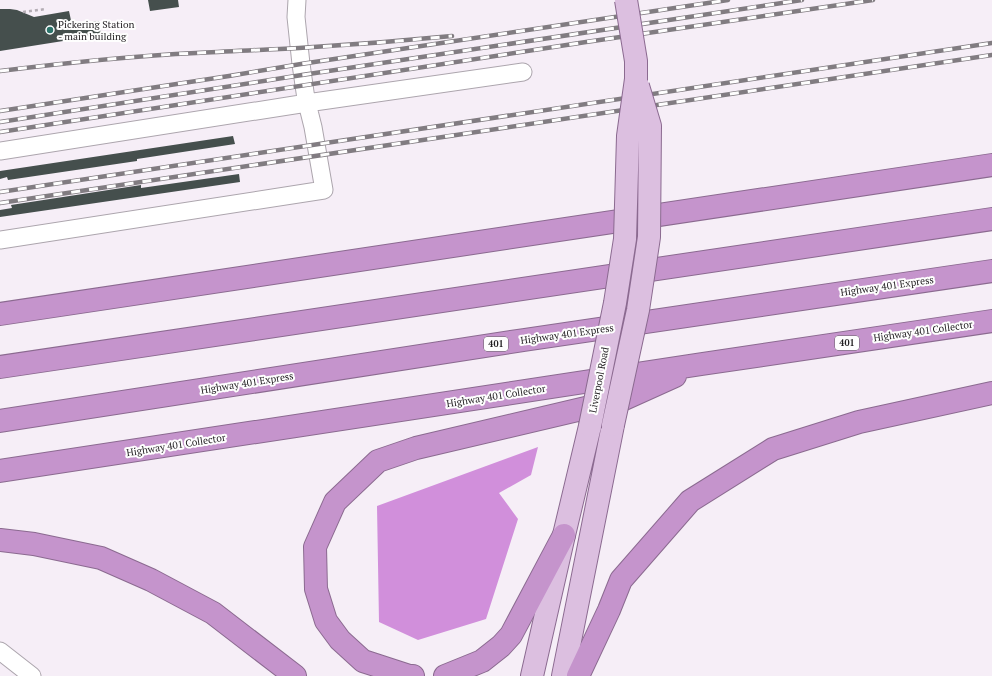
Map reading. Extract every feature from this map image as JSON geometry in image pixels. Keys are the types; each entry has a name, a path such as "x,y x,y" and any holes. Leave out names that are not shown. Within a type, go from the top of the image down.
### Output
{"highway":[{"path":"0,314 992,165"},
{"path":"0,367 992,219"},
{"name":"Highway 401 Express","path":"0,421 540,338 992,271"},
{"name":"Highway 401 Collector","path":"0,472 992,321"},
{"path":"413,676 363,661 340,640 326,621 316,589 315,547 335,502 378,461 416,448 624,398 702,364"},
{"path":"578,676 609,610 621,580 690,501 773,449 859,422 992,393"},
{"path":"445,676 482,661 511,635 564,535"},
{"path":"0,540 34,544 101,558 151,580 213,613 295,676"}],"main road":[{"name":"Liverpool Road","path":"532,676 590,426 615,303 625,239 628,136 636,79 636,61 626,0"},
{"name":"Liverpool Road","path":"563,676 613,425 638,310 649,237 650,126 636,79"}],"street":[{"path":"0,240 324,190 313,126 307,103 299,48 296,17 297,0"},
{"path":"0,151 307,103 523,72"},
{"path":"0,651 29,675"}],"path":[{"path":"23,12 46,9"}],"shaded area":[{"path":"538,447 531,475 499,493 518,519 486,619 418,640 379,622 377,506"}],"building":[{"path":"148,0 178,0 179,7 150,11"},
{"name":"Pickering Station - main building","path":"0,9 17,10 34,17 69,11 72,25 99,21 101,35 0,51"},
{"path":"233,136 235,144 137,159 137,161 8,180 7,177 0,179 0,171"},
{"path":"239,174 240,182 0,217 0,210 12,208 11,205 141,185 141,188"}],"railway":[{"path":"0,111 728,0"},
{"path":"0,122 802,0"},
{"path":"0,132 586,42 873,0"},
{"path":"0,71 147,56 318,47 452,36"},
{"path":"0,192 992,43"},
{"path":"0,203 992,55"}],"place":[{"name":"Pickering Station - main building","path":"50,30"}]}
